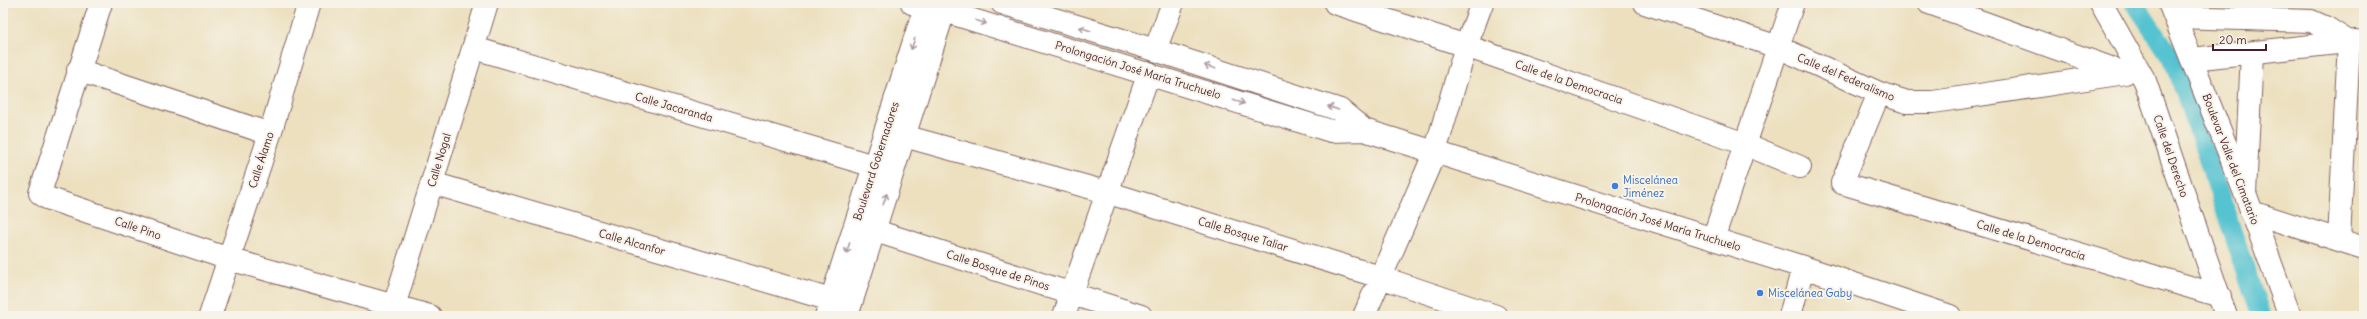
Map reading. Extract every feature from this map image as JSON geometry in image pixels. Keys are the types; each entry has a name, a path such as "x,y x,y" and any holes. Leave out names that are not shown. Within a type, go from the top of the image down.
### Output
{"street":[{"name":"Calle Pino","path":"101,3 78,70 40,193 48,198 229,259 392,310 430,316"},
{"name":"Calle Álamo","path":"210,316 270,134 309,3"},
{"name":"Calle Nogal","path":"392,310 487,3"},
{"name":"Prolongación José María Truchuelo","path":"1002,3 1155,50 1340,110 1364,130"},
{"path":"1155,50 1173,3"},
{"name":"Calle de la Democracia","path":"1335,3 1466,46 1745,144 1800,167"},
{"path":"1364,316 1435,152 1466,46 1482,3"},
{"name":"Calle del Federalismo","path":"1645,3 1778,47 1879,93 1907,102 1933,102 2125,73"},
{"path":"1713,239 1793,3"},
{"path":"1930,3 2145,81"},
{"name":"Calle del Derecho","path":"2101,3 2145,81 2226,316"},
{"name":"Prolongación José María Truchuelo","path":"931,5 1331,131 1364,130 1803,267 1950,316"},
{"name":"Boulevard Gobernadores","path":"829,308 904,136 931,5"},
{"name":"Boulevard Gobernadores","path":"848,316 865,227 874,166 931,5"},
{"path":"2172,10 2311,21 2356,41"},
{"name":"Boulevar Valle del Cimatario","path":"2172,10 2248,203 2290,316"},
{"path":"2192,60 2356,41"},
{"path":"2339,240 2356,41"},
{"name":"Calle Jacaranda","path":"474,48 874,166"},
{"path":"2252,54 2248,203 2339,240 2364,248"},
{"path":"78,70 270,134"},
{"path":"1064,316 1106,192 1149,73"},
{"name":"Calle de la Democracia","path":"1879,93 1842,184 2220,296"},
{"name":"Calle Bosque Taliar","path":"904,136 1106,192 1380,277 1496,316"},
{"name":"Calle Alcanfor","path":"432,183 829,308"},
{"name":"Calle Bosque de Pinos","path":"865,227 1141,316"},
{"path":"1790,316 1803,267"}],"waterway":[{"path":"2135,3 2175,63 2261,316"}],"place":[{"name":"Miscelánea Jiménez","path":"1615,186"},
{"name":"Miscelánea Gaby","path":"1760,293"}]}
